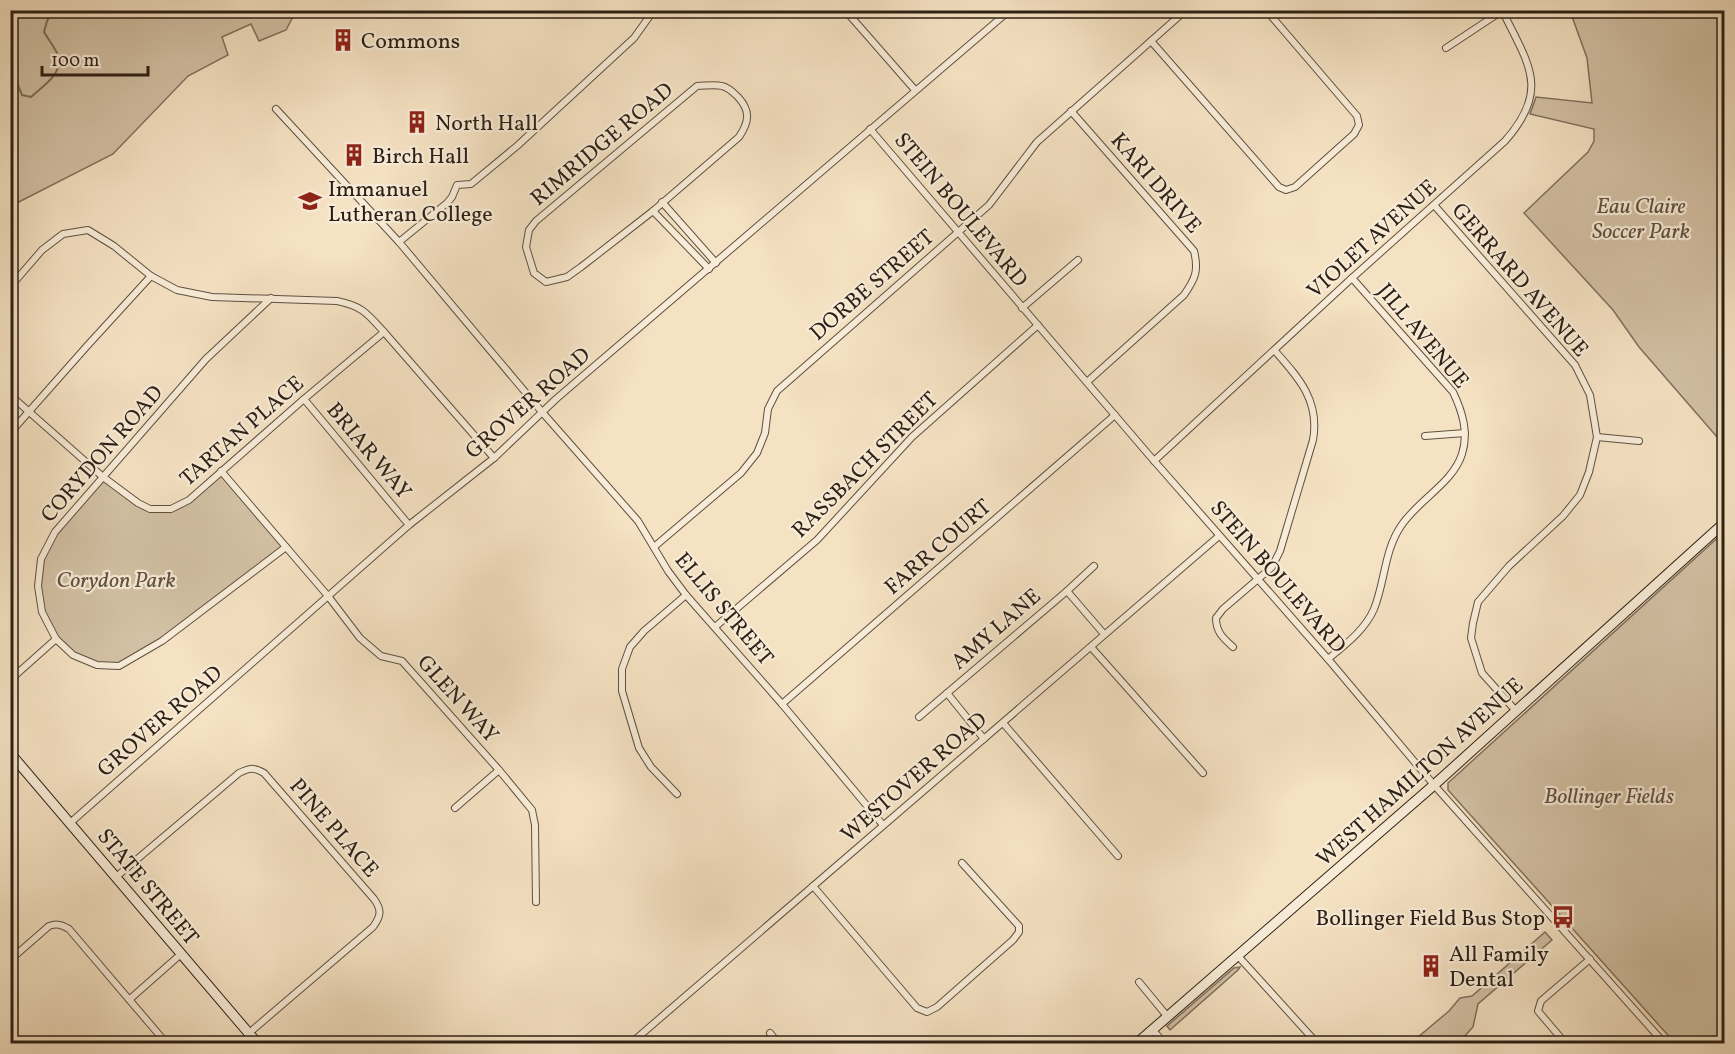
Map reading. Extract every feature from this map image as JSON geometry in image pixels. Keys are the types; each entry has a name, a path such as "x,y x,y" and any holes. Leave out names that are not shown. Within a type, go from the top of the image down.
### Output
{"street":[{"path":"399,242 447,203 457,185 471,184 517,146 634,38 654,10"},
{"path":"844,10 915,90"},
{"name":"GROVER ROAD","path":"70,823 409,525 494,458 542,412 1002,13 1010,10"},
{"name":"DORBE STREET","path":"654,547 741,473 757,453 765,433 768,410 777,391 989,205 1037,142 1186,10"},
{"path":"1152,41 1278,187 1286,190 1295,188 1354,135 1359,125 1357,116 1266,10"},
{"path":"1446,48 1502,11"},
{"name":"VIOLET AVENUE","path":"1154,461 1352,278 1505,141 1523,119 1528,106 1532,81 1529,69 1502,11"},
{"name":"RIMRIDGE ROAD","path":"697,86 723,86 734,93 744,104 747,116 746,126 739,137 662,202 567,277 546,282 534,273 526,247 529,231 536,221 697,86"},
{"name":"ELLIS STREET","path":"276,109 399,242 542,412 638,521 668,571 686,595 782,704 883,825"},
{"name":"KARI DRIVE","path":"1071,111 1194,251 1196,261 1193,283 1184,295 1087,381"},
{"name":"STEIN BOULEVARD","path":"870,129 1434,785 1665,1044"},
{"path":"662,202 716,263"},
{"name":"GERRARD AVENUE","path":"1434,205 1575,365 1590,396 1597,437 1589,472 1580,495 1563,516 1509,566 1478,602 1471,638 1482,673 1516,711"},
{"path":"653,211 709,269"},
{"path":"10,287 42,250 63,234 88,231 114,246 151,276 177,290 212,297 337,301 353,304 368,314 494,458"},
{"path":"1022,308 1078,260"},
{"path":"10,433 151,276"},
{"name":"JILL AVENUE","path":"1328,659 1364,626 1374,609 1392,543 1399,528 1410,513 1454,470 1463,452 1465,433 1462,411 1453,392 1352,278"},
{"name":"CORYDON ROAD","path":"56,639 42,612 38,586 41,559 55,532 206,359 271,298"},
{"name":"RASSBACH STREET","path":"715,627 817,540 912,437 1038,325"},
{"name":"TARTAN PLACE","path":"10,395 103,477 138,503 150,509 171,509 189,500 384,332"},
{"path":"1233,647 1221,636 1216,627 1216,618 1223,609 1272,567 1280,551 1316,428 1305,386 1275,351"},
{"name":"BRIAR WAY","path":"304,399 409,525"},
{"name":"FARR COURT","path":"782,704 1115,415"},
{"path":"1425,436 1465,433"},
{"path":"1597,437 1639,441"},
{"name":"GLEN WAY","path":"221,471 328,596 360,638 381,656 402,661 532,810 535,825 536,902"},
{"name":"WEST HAMILTON AVENUE","path":"1136,1044 1434,785 1725,523"},
{"name":"WESTOVER ROAD","path":"630,1044 1219,536"},
{"path":"10,680 56,639 73,656 97,665 119,666 162,641 286,547"},
{"name":"AMY LANE","path":"919,717 1094,566"},
{"name":"AMY LANE","path":"1067,591 1104,634"},
{"path":"676,794 651,766 639,748 622,691 622,669 630,647 665,612 686,595"},
{"path":"1091,647 1203,773"},
{"name":"AMY LANE","path":"947,693 984,738"},
{"path":"1003,723 1118,856"},
{"name":"STATE STREET","path":"10,753 258,1044"},
{"name":"PINE PLACE","path":"116,877 239,773 248,768 264,773 374,898 380,907 380,917 373,927 249,1033"},
{"path":"455,808 499,770"},
{"path":"813,886 917,1008 927,1012 937,1007 1013,940 1019,932 1019,926 962,863"},
{"path":"10,960 49,926 63,925 130,999 166,1044"},
{"path":"130,999 181,954"},
{"path":"1238,956 1315,1041"},
{"path":"1566,1044 1538,1011 1541,1000 1590,959"},
{"path":"1139,982 1167,1016"},
{"path":"1152,1029 1165,1044"},
{"path":"770,1033 779,1044"}],"green space":[{"path":"11,10 296,11 286,30 259,41 251,24 222,37 228,55 188,76 113,154 11,206"},
{"name":"Eau Claire Soccer Park","path":"1570,11 1724,11 1724,445 1639,347 1613,310 1524,213 1588,152 1594,141 1594,129 1530,114 1536,97 1592,103 1587,58"},
{"name":"Corydon Park","path":"221,471 286,547 162,641 119,666 97,665 73,655 56,639 42,612 38,586 41,559 55,532 103,477 150,509 171,509 189,499"},
{"name":"Bollinger Fields","path":"1724,532 1724,1043 1675,1043 1448,790 1448,783"},
{"path":"1545,932 1552,940 1478,1004 1473,1027 1463,1038 1467,1043 1411,1043 1449,1011 1460,998 1472,996"},
{"path":"1240,967 1170,1030 1167,1026 1234,968"}],"waterway":[{"path":"10,65 22,95 31,97 54,75 59,58 44,32 47,21 54,10"}],"place":[{"name":"Commons","path":"343,40"},
{"name":"North Hall","path":"417,122"},
{"name":"Birch Hall","path":"354,155"},
{"name":"Immanuel Lutheran College","path":"310,201"},
{"name":"Bollinger Field Bus Stop","path":"1563,917"},
{"name":"All Family Dental","path":"1431,966"}]}
